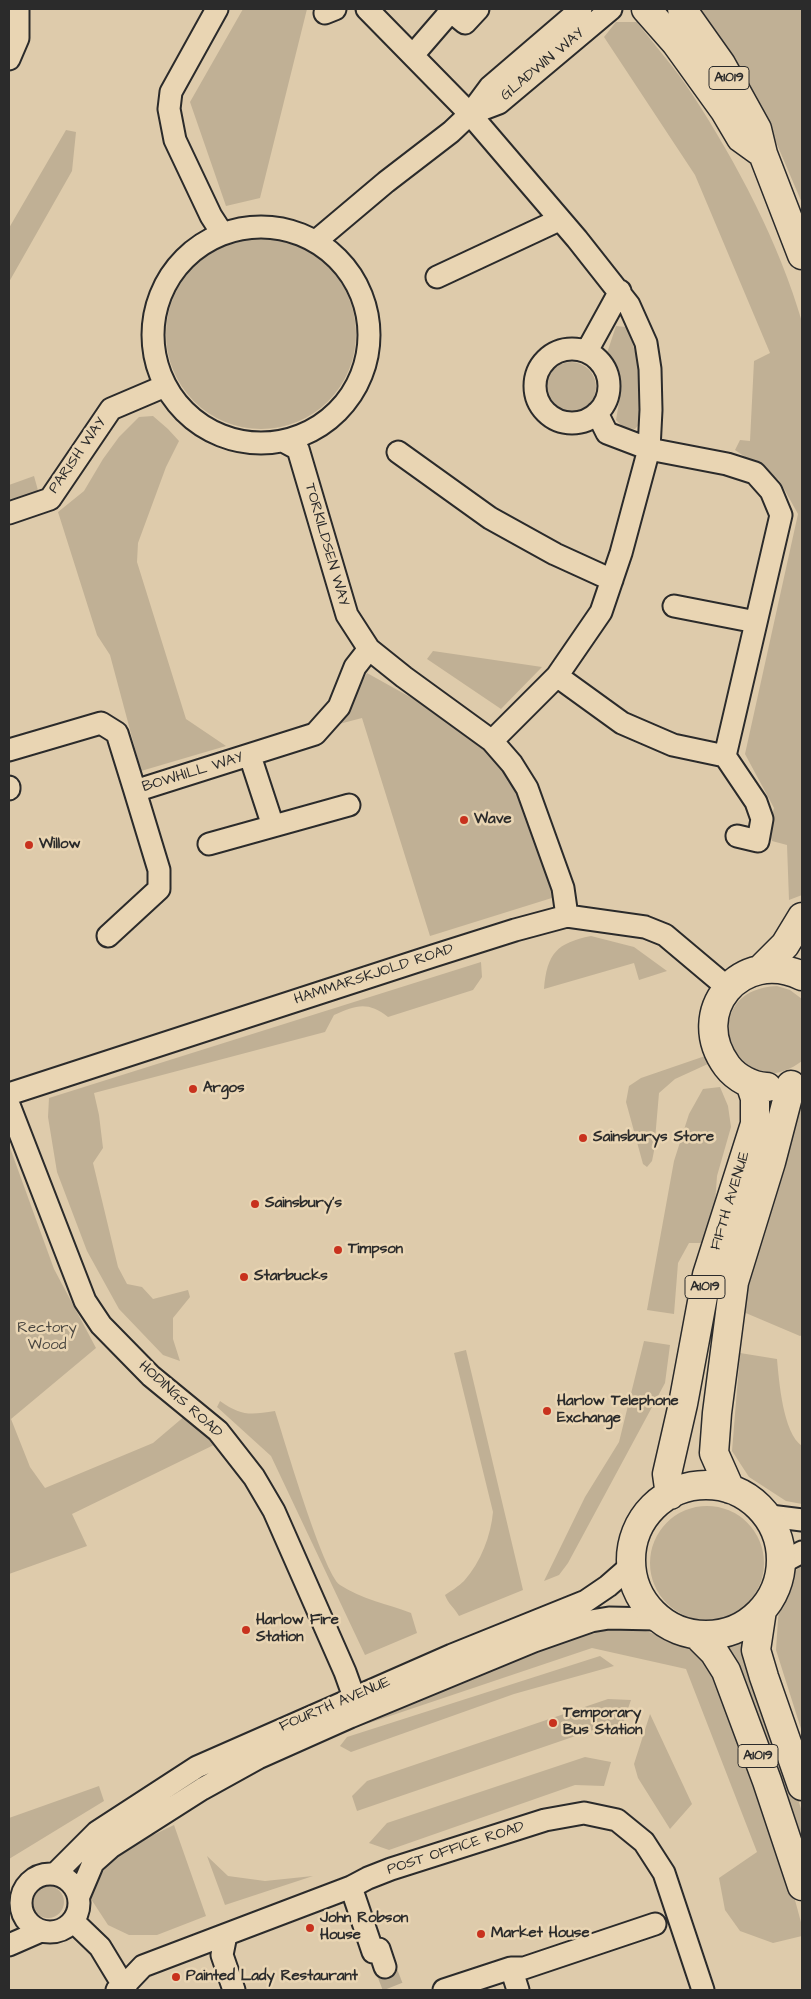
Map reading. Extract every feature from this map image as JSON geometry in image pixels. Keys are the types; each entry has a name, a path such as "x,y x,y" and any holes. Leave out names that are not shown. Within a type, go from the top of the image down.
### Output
{"main road":[{"name":"A1019","path":"646,9 676,43 725,111 741,138 762,154"},
{"name":"A1019","path":"682,9 721,64 757,129 762,154 802,255"},
{"path":"761,969 785,945 802,917"},
{"path":"797,1082 770,1087 750,1083 730,1070 719,1055 713,1038 714,1013 728,988 743,976 761,969 776,968 792,971 802,976"},
{"name":"FIFTH AVENUE","path":"730,1489 714,1453 717,1413 734,1282 797,1082"},
{"name":"FIFTH AVENUE","path":"670,1495 667,1474 683,1404 707,1275 755,1124 755,1098 750,1083"},
{"path":"715,1485 748,1497 770,1516 778,1535 782,1557 780,1576 773,1594 762,1610 747,1623 728,1632 698,1635 682,1631 657,1619 637,1588 633,1577 632,1565 634,1539 640,1524 654,1506 670,1495 694,1486 715,1485"},
{"name":"A1019","path":"762,1610 756,1650 802,1786"},
{"name":"A1019","path":"698,1635 714,1652 726,1670 767,1781 802,1886"}],"street":[{"path":"9,59 18,38 18,9"},
{"path":"217,9 171,92 169,109 175,140 211,216 222,233"},
{"path":"367,9 470,114 620,291 629,305 646,343 650,368 652,410 649,448 626,534 602,612 557,676 492,741"},
{"path":"413,55 449,10 465,23 478,9"},
{"name":"GLADWIN WAY","path":"470,114 490,87 581,9"},
{"name":"GLADWIN WAY","path":"470,114 499,103 611,9"},
{"path":"316,242 386,182 451,132 470,114"},
{"path":"437,277 559,220"},
{"path":"265,226 292,231 316,242 336,257 353,277 364,302 369,328 368,354 361,376 350,397 334,414 316,428 284,441 259,443 236,440 213,432 192,419 175,402 165,386 154,358 152,324 161,291 176,266 197,247 222,233 239,228 265,226"},
{"path":"587,351 620,291"},
{"path":"576,348 587,351 598,358 608,376 608,396 597,413 586,420 574,423 561,422 549,416 540,407 535,395 534,382 537,370 544,360 553,353 564,349 576,348"},
{"name":"PARISH WAY","path":"9,513 50,499 111,409 165,386"},
{"path":"597,413 607,433 649,448 727,464 755,473 771,491 781,515 725,756"},
{"name":"TORKILDSEN WAY","path":"284,441 298,449 347,615 369,649 492,741 512,764 527,788 563,888 567,916"},
{"path":"398,452 490,518 556,554 612,580"},
{"path":"674,606 756,622"},
{"name":"BOWHILL WAY","path":"135,791 315,734 339,707 355,666 369,649"},
{"path":"557,676 622,723 673,745 725,756 756,802 762,819 758,841 738,836"},
{"name":"BOWHILL WAY","path":"9,750 101,723 117,732 159,870 159,889 108,936"},
{"name":"BOWHILL WAY","path":"250,756 273,826"},
{"path":"209,844 349,805"},
{"name":"HAMMARSKJOLD ROAD","path":"9,1094 442,953 567,916 645,926 665,935 728,988"},
{"name":"HODINGS ROAD","path":"9,1105 85,1300 101,1325 151,1376 218,1431 254,1477 274,1511 345,1672 354,1697"},
{"path":"770,1516 802,1520"},
{"path":"780,1576 785,1561 802,1552"},
{"name":"FOURTH AVENUE","path":"55,1874 96,1832 197,1767 452,1655 586,1601 608,1586 632,1565"},
{"name":"FOURTH AVENUE","path":"79,1896 93,1863 111,1847 202,1790 258,1758 484,1662 591,1621 609,1618 657,1619"},
{"name":"POST OFFICE ROAD","path":"123,1989 143,1966 351,1887 391,1869 545,1820 584,1813 617,1820 644,1842 664,1873 702,1990"},
{"path":"9,1945 40,1931 58,1931 67,1928 78,1914 79,1896 70,1882 55,1874 45,1874 36,1877 28,1883 15,1914 40,1931"},
{"path":"351,1887 373,1952 379,1949 385,1967"},
{"path":"73,1921 100,1947 123,1989"},
{"path":"444,1990 510,1968 524,1968 655,1924"},
{"path":"226,1935 222,1955 234,1990"},
{"path":"510,1968 518,1990"}],"green space":[{"path":"243,9 307,9 260,198 226,206 190,102"},
{"path":"699,9 802,9 802,203 764,114"},
{"path":"616,22 637,22 679,76 709,120 741,176 769,233 793,292 802,322 802,895 789,900 787,845 772,841 768,830 774,808 745,754 798,514 779,480 735,450 740,440 750,441 754,361 770,353 695,175 604,37"},
{"path":"66,130 76,132 72,171 9,282 9,228"},
{"path":"261,239 279,241 297,247 314,255 328,267 340,281 348,298 354,316 356,334 354,352 348,370 340,387 328,401 314,413 297,421 279,427 261,429 243,427 225,421 208,413 194,401 182,387 174,370 168,352 166,334 168,316 174,298 182,281 194,267 208,255 225,247 243,241"},
{"path":"616,326 626,327 637,361 641,385 642,421 635,429 624,428 616,420 620,396 614,367 607,353"},
{"path":"576,362 589,369 595,377 595,397 589,405 581,411 566,412 553,405 547,397 546,382 553,369 561,363"},
{"path":"153,416 179,441 166,467 138,543 137,562 186,719 226,746 141,771 110,655 97,635 58,512 84,491 119,437 139,417"},
{"path":"34,476 39,494 9,503 9,485"},
{"path":"433,651 542,667 501,709 427,659"},
{"path":"367,673 471,731 515,777 555,897 430,936 362,718 339,724"},
{"path":"591,936 634,947 667,971 639,980 634,963 544,989 548,967 551,958 556,952 570,942"},
{"path":"481,962 482,977 473,990 388,1017 368,1007 355,1007 334,1015 325,1032 94,1093 103,1148 93,1163 118,1267 127,1284 142,1287 153,1299 188,1290 190,1297 173,1318 173,1339 180,1361 163,1355 119,1309 87,1251 57,1172 48,1117 49,1098"},
{"path":"777,986 790,990 802,999 802,1061 778,1073 757,1071 741,1061 731,1044 729,1025 735,1007 750,992"},
{"path":"708,1055 710,1063 675,1079 659,1093 654,1151 652,1161 647,1167 643,1164 626,1102 629,1086 641,1078"},
{"path":"802,1079 802,1335 800,1336 741,1311 771,1162"},
{"path":"720,1087 728,1106 731,1127 717,1176 713,1230 705,1243 689,1243 678,1263 674,1314 647,1310 674,1161 689,1114 703,1089"},
{"name":"Rectory Wood","path":"9,1145 54,1269 96,1348 11,1419 30,1467 45,1488 153,1443 186,1415 222,1441 72,1514 87,1546 9,1574"},
{"path":"644,1341 670,1345 665,1383 568,1563 559,1575 544,1581 585,1497 619,1442"},
{"path":"466,1350 523,1590 459,1616 445,1595 464,1581 480,1557 490,1530 493,1512 454,1353"},
{"path":"740,1353 777,1359 786,1419 790,1430 802,1446 802,1504 786,1501 749,1477 732,1451"},
{"path":"220,1401 240,1412 259,1413 275,1411 314,1532 333,1575 340,1585 348,1590 411,1613 417,1633 365,1655 271,1456 217,1407"},
{"path":"707,1506 729,1511 747,1523 759,1541 764,1563 759,1585 747,1603 729,1615 707,1620 685,1615 667,1603 655,1585 650,1563 655,1541 667,1523 685,1511"},
{"path":"802,1565 802,1732 776,1650 781,1597 793,1573"},
{"path":"630,1626 658,1635 667,1641 701,1651 719,1665 778,1837 802,1926 802,1936 773,1943 740,1931 725,1910 719,1878 757,1852 686,1669 592,1648 277,1754 583,1630"},
{"path":"752,1638 751,1652 802,1812 802,1849 728,1645"},
{"path":"600,1656 614,1666 514,1694 351,1752 340,1746 347,1737"},
{"path":"608,1699 631,1700 618,1737 593,1730 357,1811 352,1796 367,1781"},
{"path":"650,1714 692,1804 670,1829 638,1778 634,1764"},
{"path":"585,1757 611,1762 604,1786 575,1785 389,1850 369,1843 387,1823"},
{"path":"99,1786 104,1801 9,1859 9,1818"},
{"path":"174,1825 206,1916 157,1935 129,1935 108,1925 91,1899 106,1867 115,1857 130,1847"},
{"path":"207,1856 228,1876 265,1881 313,1876 225,1905"},
{"path":"48,1886 59,1891 64,1902 59,1913 48,1918 37,1913 32,1902 37,1891"}],"tunnel":[{"path":"385,1967 394,1990"}],"place":[{"name":"Wave","path":"464,820"},
{"name":"Willow","path":"29,845"},
{"name":"Argos","path":"193,1089"},
{"name":"Sainsburys Store","path":"583,1138"},
{"name":"Sainsbury's","path":"255,1204"},
{"name":"Timpson","path":"338,1250"},
{"name":"Starbucks","path":"244,1277"},
{"name":"Harlow Telephone Exchange","path":"547,1411"},
{"name":"Harlow Fire Station","path":"246,1630"},
{"name":"Temporary Bus Station","path":"553,1723"},
{"name":"John Robson House","path":"310,1928"},
{"name":"Market House","path":"481,1934"},
{"name":"Painted Lady Restaurant","path":"176,1977"}]}
